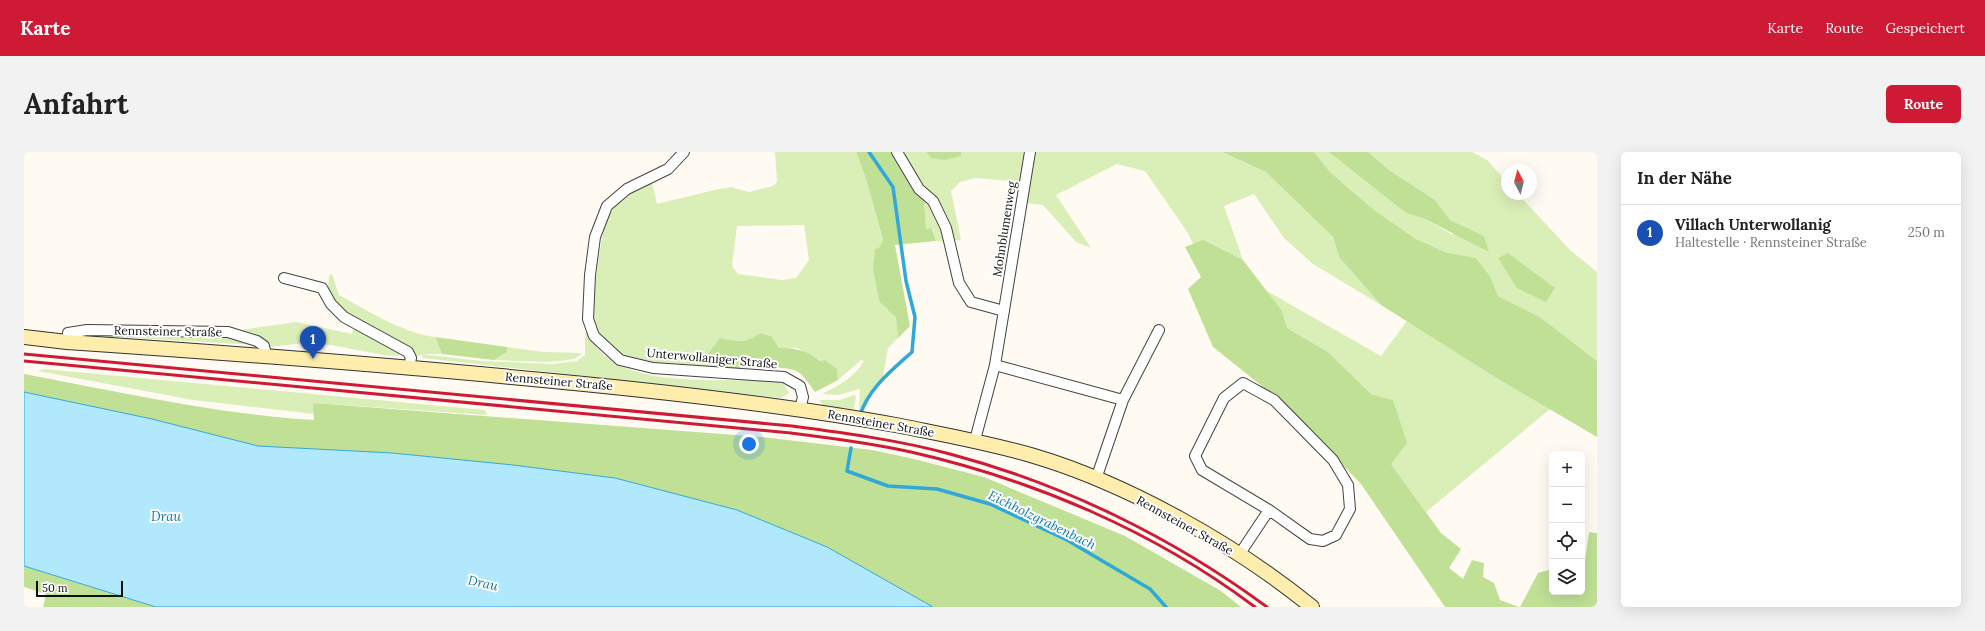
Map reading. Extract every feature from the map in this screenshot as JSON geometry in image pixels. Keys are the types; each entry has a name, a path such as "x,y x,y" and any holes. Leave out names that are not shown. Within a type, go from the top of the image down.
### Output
{"main road":[{"name":"Rennsteiner Straße","path":"24,337 68,342 266,355 632,388 800,409 875,421 975,440 1035,456 1096,479 1169,513 1239,555 1289,589 1312,607"}],"street":[{"name":"Unterwollaniger Straße","path":"684,152 668,169 626,189 607,206 595,237 590,275 588,319 594,336 620,360 653,368 784,377 800,386 803,396 800,409"},
{"path":"897,152 918,189 933,201 946,228 959,283 971,302 1004,311"},
{"name":"Mohnblumenweg","path":"975,440 995,365 1030,152"},
{"path":"284,278 322,288 330,304 344,317 408,352 411,358 409,367"},
{"name":"Rennsteiner Straße","path":"68,342 68,333 87,330 228,332 257,341 264,346 266,355"},
{"path":"1096,479 1123,400 1160,330"},
{"path":"995,365 1123,400"},
{"path":"1243,383 1274,400 1333,460 1348,485 1350,508 1336,535 1323,541 1310,539 1269,510 1202,470 1195,456 1224,398 1243,383"},
{"path":"1239,555 1269,510"}],"green space":[{"path":"775,152 856,152 866,179 883,241 873,269 879,301 896,318 898,338 888,348 882,382 872,394 865,410 859,410 860,389 838,395 822,394 840,384 856,372 864,361 861,360 838,380 837,369 797,348 779,348 771,336 760,333 753,339 733,341 724,370 681,368 650,364 623,356 606,343 600,336 596,327 594,319 594,295 601,245 608,217 612,209 620,200 652,182 657,204 731,187 749,192 773,186 777,182","holes":["804,225 809,260 796,278 782,280 738,274 732,266 737,226"]},
{"path":"856,152 894,152 902,171 924,199 926,229 932,228 936,241 895,245 910,326 898,338 896,318 879,301 873,269 875,249 879,248 883,240 866,179"},
{"path":"901,152 926,152 931,158 961,156 961,152 1027,152 1022,182 976,178 960,182 951,191 961,240 950,240"},
{"path":"926,152 961,152 961,156 945,160 931,158"},
{"path":"1033,152 1222,152 1266,172 1333,237 1339,257 1381,305 1313,264 1284,238 1254,194 1224,206 1243,260 1203,241 1193,244 1188,233 1145,171 1117,164 1056,195 1091,248 1076,242 1043,205 1026,203"},
{"path":"1222,152 1314,152 1330,172 1374,210 1416,239 1445,252 1476,258 1490,276 1498,296 1540,317 1597,361 1597,437 1500,380 1381,305 1339,257 1333,237 1266,172"},
{"path":"1314,152 1330,152 1406,213 1425,219 1451,234 1484,236 1450,220 1435,200 1389,170 1368,152 1472,152 1487,160 1501,175 1501,200 1524,200 1570,250 1597,272 1597,361 1540,317 1498,296 1490,276 1476,258 1445,252 1416,239 1374,210 1330,172"},
{"path":"1329,152 1368,152 1389,170 1435,200 1450,220 1484,236 1489,252 1425,219 1406,213"},
{"path":"924,199 936,214 944,241 936,241 933,228 926,229"},
{"path":"1203,240 1243,260 1282,311 1287,328 1328,352 1371,394 1393,400 1407,443 1391,464 1441,533 1461,549 1449,568 1463,579 1472,560 1484,563 1483,577 1494,583 1500,600 1519,607 1445,607 1361,484 1282,402 1213,347 1188,289 1201,277 1185,247"},
{"path":"1508,253 1555,288 1546,302 1517,288 1498,258"},
{"path":"332,274 339,295 397,326 435,337 442,354 428,354 413,357 336,307 328,289 329,276"},
{"path":"1265,290 1381,356 1407,321 1550,409 1426,512 1391,464 1393,400 1371,394 1328,352 1287,328 1282,311"},
{"path":"296,322 352,334 354,327 400,353 399,356 383,355 331,345 303,343 270,347 266,342 258,337 234,331"},
{"path":"587,332 595,345 605,356 621,366 640,373 685,379 772,380 783,383 789,393 781,398 422,358 423,355 429,355 482,361 553,364 577,361 585,355 585,333"},
{"path":"760,333 771,336 779,348 801,350 820,361 825,360 837,369 838,380 815,392 802,375 790,369 760,367 724,370 710,359 708,354 720,338 741,341 751,339"},
{"path":"84,334 231,336 257,345 102,336"},
{"path":"435,337 507,347 507,352 494,360 442,354"},
{"path":"507,347 544,352 582,353 577,357 568,360 541,362 494,360 507,352"},
{"path":"44,369 485,410 487,415 314,403 314,414 193,400 38,371"},
{"path":"24,374 168,402 277,417 314,420 313,403 761,437 872,450 984,477 1125,536 1221,591 1241,607 933,607 827,547 737,510 615,478 513,465 392,453 258,446 152,419 24,392"},
{"path":"854,395 856,396 854,409 824,406 819,400 840,400"},
{"path":"1589,532 1597,533 1597,607 1520,607 1538,573 1549,570 1549,595 1585,595 1585,561"},
{"path":"24,566 156,607 43,607 46,594 24,587"}],"water":[{"name":"Drau","path":"24,392 152,419 258,446 392,453 513,465 615,478 737,510 827,547 933,607 156,607 24,566"}],"waterway":[{"name":"Eichholzgrabenbach","path":"860,415 864,405 875,388 912,352 915,317 906,281 893,187 869,152"},
{"name":"Eichholzgrabenbach","path":"851,448 847,471 888,486 937,489 990,504 1067,540 1150,589 1166,607"}],"railway":[{"path":"24,354 792,426 852,434 911,445 992,466 1075,497 1155,536 1231,582 1267,607"},
{"path":"24,361 791,433 896,449 1002,477 1047,493 1091,512 1134,532 1176,555 1255,607"}],"place":[{"name":"Villach Unterwollanig","path":"313,359"}]}
